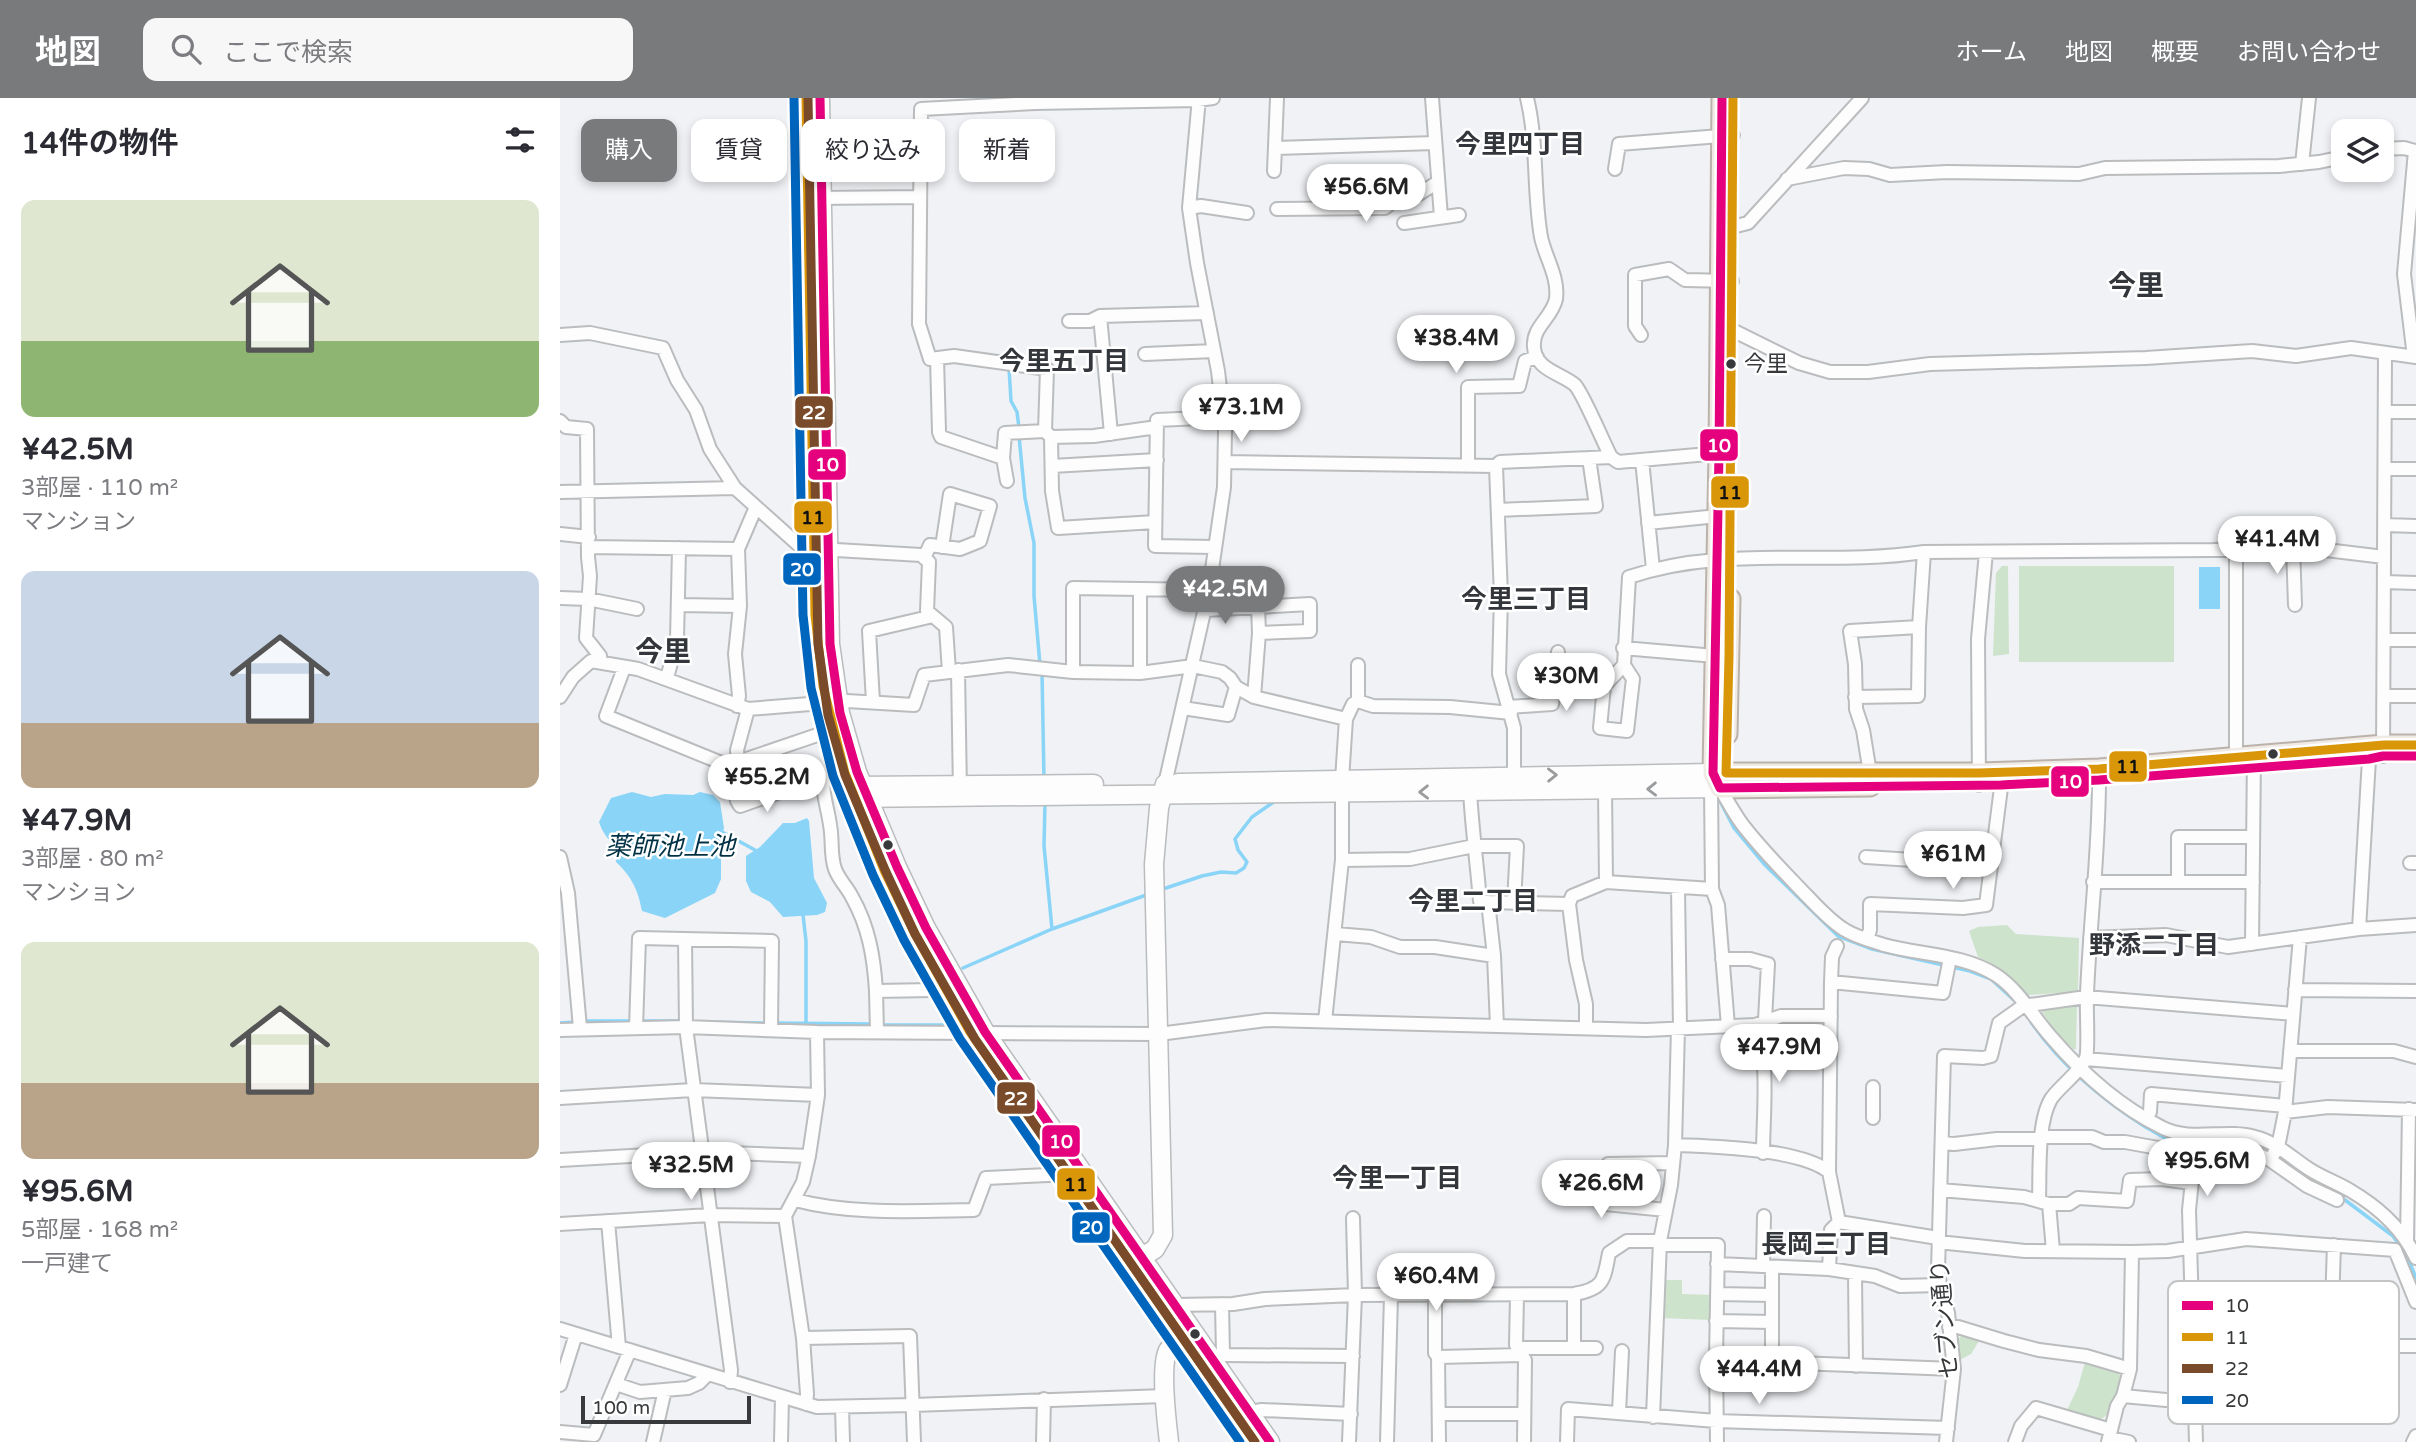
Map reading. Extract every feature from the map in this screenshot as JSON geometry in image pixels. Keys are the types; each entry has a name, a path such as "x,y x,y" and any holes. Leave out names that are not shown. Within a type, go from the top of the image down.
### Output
{"main road":[{"path":"1717,780 1730,657 1718,516 1725,453 1730,329 1726,281 1732,227 1727,135 1722,98"},
{"path":"1717,780 1715,656 1723,558 1727,135 1733,98"},
{"path":"1717,780 1979,779 2099,775 2379,753 2416,745"},
{"path":"2379,753 2416,756"}],"street":[{"path":"806,98 816,198"},
{"path":"820,98 816,198 822,550 830,644 832,730 856,785 978,1032 1069,1174 1136,1261 1175,1305 1189,1337 1217,1356 1270,1442"},
{"path":"1155,522 1058,528 1048,434 1047,369 954,356 930,359 919,324 921,108 1213,98"},
{"path":"1274,171 1277,98"},
{"path":"1432,98 1441,217"},
{"path":"1527,98 1533,121 1541,238 1554,276 1556,298 1550,314 1536,331 1534,346 1537,357 1551,372 1576,386 1611,457 1618,462 1725,453"},
{"path":"1732,227 1748,223 1862,98"},
{"path":"2302,164 2309,98"},
{"path":"1136,1261 1155,1249 1163,1235 1154,864 1163,790 1205,610 1224,487 1223,417 1189,208 1198,99"},
{"path":"1615,169 1619,144 1727,135"},
{"path":"1276,148 1435,143"},
{"path":"1730,329 1798,363 1830,372 1868,372 1930,364 2146,358 2252,351 2296,355 2351,348 2415,357 2410,273 2415,151 2394,148"},
{"path":"1787,179 1844,168 1869,169 1890,175 1947,172 2079,174 2105,168 2302,164 2331,159"},
{"path":"1277,209 1385,208 1398,197 1419,194 1438,182"},
{"path":"816,198 920,197"},
{"path":"1189,208 1201,206 1247,213"},
{"path":"1404,223 1459,215"},
{"path":"1641,335 1635,326 1635,275 1669,269 1685,281 1726,281"},
{"path":"1069,321 1090,321 1100,316 1207,313"},
{"path":"1100,316 1111,434"},
{"path":"560,335 590,334 663,348 677,380 696,410 710,449 735,488 802,548 921,555 929,562 927,611 946,627 953,671 960,790"},
{"path":"1145,354 1214,351"},
{"path":"2359,929 2384,696 2385,354"},
{"path":"1468,466 1468,387 1519,386 1524,361 1537,357"},
{"path":"937,358 941,437 1003,458"},
{"path":"2385,412 2416,412"},
{"path":"1216,547 1155,546 1157,420 1223,417"},
{"path":"560,421 565,427 587,429 589,492 586,638 600,656 601,662"},
{"path":"1007,481 1003,458 1005,433 1111,434 1157,427"},
{"path":"1225,462 1496,466 1500,462 1611,457"},
{"path":"1498,510 1596,506 1589,458"},
{"path":"1052,466 1157,460"},
{"path":"1642,460 1653,569"},
{"path":"1496,466 1502,596 1499,674 1514,727 1514,776"},
{"path":"2385,469 2416,469"},
{"path":"560,492 735,488"},
{"path":"924,558 930,545 942,547 960,549 980,541 990,506 950,494 942,547"},
{"path":"756,507 738,549 740,606 735,654 739,696 743,707 735,763 737,802 740,806 823,777 856,785 960,790 1342,787 1514,776 1717,780"},
{"path":"1648,523 1718,516"},
{"path":"2384,525 2416,526"},
{"path":"560,534 588,542 738,549"},
{"path":"1624,665 1604,686 1600,727 1627,731 1633,679 1624,665 1623,648 1629,577 1653,569 1723,558 1889,557 1924,552 2213,550 2293,546 2384,556"},
{"path":"2293,546 2295,605"},
{"path":"2235,547 2245,762 2253,837 2252,944"},
{"path":"667,678 677,640 679,548"},
{"path":"1855,698 1918,696 1924,552"},
{"path":"1979,779 1978,639 1986,552"},
{"path":"2384,582 2416,583"},
{"path":"1073,673 1073,588 1209,590"},
{"path":"1140,589 1140,673"},
{"path":"560,598 637,609"},
{"path":"1205,610 1310,604 1310,631 1259,633"},
{"path":"679,605 740,606"},
{"path":"1254,696 1259,633 1258,607"},
{"path":"873,702 869,631 933,616"},
{"path":"1871,780 1863,730 1856,709 1855,664 1850,631 1919,627"},
{"path":"2384,639 2416,640"},
{"path":"1623,648 1715,656"},
{"path":"1358,701 1373,706 1510,710 1552,704 1558,652"},
{"path":"560,697 566,676 591,661 638,669 743,707 873,702 914,705 924,676 1008,665 1073,673 1140,673 1193,666 1222,673 1230,678 1236,687 1254,696 1346,719"},
{"path":"1358,701 1359,665"},
{"path":"624,668 606,716 724,764 735,763 832,730"},
{"path":"1183,708 1228,715 1236,687"},
{"path":"2384,696 2416,696"},
{"path":"1325,1021 1342,860 1346,719 1353,704 1358,701"},
{"path":"832,703 884,870 944,986 1189,1337 1255,1442"},
{"path":"2053,1251 2044,1202 2042,1138 2047,1108 2052,1097 2078,1068 2087,997 2099,775"},
{"path":"823,777 822,790 831,826 834,866 864,921 874,955 877,1026"},
{"path":"1867,939 1870,930 1870,904 1963,908 1986,905 2002,778"},
{"path":"1342,787 1470,791 1605,789 1717,780"},
{"path":"1717,780 1712,889 1718,905 1728,1026"},
{"path":"1717,780 1740,822 1792,880 1827,916 1845,930 1887,946 1974,963 1998,976 2078,1068 2110,1095 2164,1129 2196,1143"},
{"path":"1605,789 1605,882"},
{"path":"1470,791 1480,901 1569,904"},
{"path":"2178,882 2178,837 2253,837"},
{"path":"1342,860 1410,859 1474,845 1517,846 1514,902"},
{"path":"560,857 568,894 565,920 579,1023"},
{"path":"1866,857 1991,865"},
{"path":"1586,1028 1586,1004 1576,960 1569,904 1572,896 1605,882 1712,889"},
{"path":"2093,882 2253,882"},
{"path":"1653,1417 1659,1243 1675,1145 1679,1028 1678,887"},
{"path":"1488,902 1497,1026"},
{"path":"2090,938 2166,935 2228,947 2359,929 2416,925"},
{"path":"1336,934 1371,937 1400,947 1435,947 1494,957"},
{"path":"2274,1154 2285,1109 2300,937"},
{"path":"636,1023 639,938 685,939 772,941 771,1026"},
{"path":"685,939 686,1023 731,1370 730,1382"},
{"path":"1837,946 1832,957 1831,982 1829,1172 1839,1222"},
{"path":"1831,982 1943,993 1950,958"},
{"path":"1722,959 1768,964 1760,1023 1763,1054 1763,1153"},
{"path":"876,992 933,990 944,986"},
{"path":"2295,990 2416,991"},
{"path":"2023,1007 2087,997 2292,1014"},
{"name":"セブン通り","path":"1946,1442 1954,1369 1948,1313 1940,1285 1938,1240 1944,1056 1991,1056 1998,1023 2023,1007"},
{"path":"560,1030 579,1023 686,1023 771,1026 817,1032 877,1026 978,1032 1159,1034 1256,1021 1646,1030 1760,1023 1781,1016 1831,1016"},
{"path":"806,1404 803,1338 785,1216 803,1182 809,1156 818,1095 817,1032"},
{"path":"2290,1051 2394,1051 2416,1057"},
{"path":"2078,1068 2288,1076"},
{"path":"1873,1087 1873,1118"},
{"path":"560,1098 693,1090 818,1095"},
{"path":"2146,1118 2150,1112 2151,1094 2285,1109 2328,1107 2412,1110 2412,1220 2401,1245"},
{"path":"1942,1143 1997,1139 2092,1138 2164,1150 2226,1134 2255,1136 2307,1186 2337,1200"},
{"path":"2191,1281 2189,1210 2196,1143"},
{"path":"1675,1145 1708,1146 1791,1156 1815,1163 1829,1172"},
{"path":"560,1160 701,1152 809,1156"},
{"path":"2274,1154 2353,1192 2392,1222 2416,1302"},
{"path":"1666,1210 1605,1204 1608,1164 1673,1163"},
{"path":"795,1200 821,1207 974,1210 986,1178 1069,1174"},
{"path":"1940,1191 2069,1204 2078,1198 2127,1201 2130,1180 2162,1179 2191,1183"},
{"path":"560,1224 710,1215 785,1216"},
{"path":"1764,1216 1772,1295 1772,1363"},
{"path":"1349,1442 1355,1295 1353,1218"},
{"path":"560,1432 594,1435 616,1384 625,1349 608,1221"},
{"path":"1839,1222 1938,1240 2025,1251 2168,1251 2246,1239 2334,1245 2401,1245 2416,1258"},
{"path":"1829,1269 1831,1230 1839,1222"},
{"path":"1175,1305 1355,1295 1574,1294 1599,1286 1604,1278 1609,1253 1627,1241 1718,1245 1717,1442"},
{"path":"2333,1281 2334,1245"},
{"path":"2109,1437 2130,1369 2132,1252"},
{"path":"1717,1264 1829,1269 1875,1276 1900,1286 1940,1285"},
{"path":"1855,1274 1856,1366"},
{"path":"1574,1294 1574,1348"},
{"path":"1717,1294 1772,1295"},
{"path":"1387,1442 1391,1296"},
{"path":"1435,1296 1439,1442"},
{"path":"1517,1296 1516,1345 1525,1360 1524,1442"},
{"path":"1217,1356 1222,1304"},
{"path":"1716,1321 1772,1322"},
{"path":"1949,1327 1958,1327 2039,1350 2086,1356 2130,1369"},
{"path":"560,1329 817,1407 1165,1395"},
{"path":"560,1385 576,1334"},
{"path":"803,1338 910,1336 914,1442"},
{"path":"1169,1442 1165,1356 1169,1349 1189,1337"},
{"path":"1438,1357 1596,1348"},
{"path":"1619,1412 1622,1351"},
{"path":"1217,1356 1353,1356"},
{"path":"1716,1360 1954,1369"},
{"path":"616,1384 640,1392 688,1388 707,1375"},
{"path":"653,1442 665,1390"},
{"path":"2123,1396 2168,1399"},
{"path":"781,1442 782,1397"},
{"path":"1043,1442 1044,1399"},
{"path":"842,1407 843,1442"},
{"path":"2015,1442 2021,1426 2036,1408 2109,1437 2129,1442"},
{"path":"1567,1442 1568,1409 1716,1421 1948,1428"},
{"path":"1250,1412 1262,1410 1350,1414"},
{"path":"1439,1414 1524,1414"},
{"path":"2196,1424 2196,1442"},
{"path":"2413,1442 2416,1436"}],"green space":[{"path":"2002,566 2008,566 2009,654 1993,656 1996,573"},
{"path":"2019,566 2174,566 2174,662 2019,662"},
{"path":"2007,925 2016,934 2079,938 2078,992 2028,995 2005,973 1978,957 1969,931 1978,927"},
{"path":"2077,1004 2076,1049 2073,1049 2058,1035 2041,1010 2044,1007"},
{"path":"1662,1280 1682,1280 1682,1294 1713,1295 1712,1320 1660,1318"},
{"path":"1963,1335 1979,1341 1971,1354 1960,1360 1958,1339"},
{"path":"2085,1362 2116,1371 2122,1378 2107,1415 2101,1419 2067,1410 2078,1387"}],"water":[{"path":"2199,567 2220,567 2220,609 2199,609"},
{"name":"薬師池上池","path":"632,792 651,797 665,794 693,795 700,792 713,795 720,802 724,828 721,838 721,879 715,893 665,918 642,911 634,884 616,862 612,844 599,822 611,798"},
{"path":"807,818 814,878 827,903 825,912 783,917 770,902 751,892 746,881 746,856 760,847 783,823 795,823"}],"waterway":[{"path":"1009,368 1011,401 1017,412 1019,428"},
{"path":"1019,436 1025,498 1034,543 1034,596 1040,665"},
{"path":"1042,672 1044,780"},
{"path":"1160,890 1202,876 1221,872 1236,873 1244,868 1247,862 1238,850 1235,839 1252,817 1278,799"},
{"path":"1719,799 1734,828 1764,864 1838,936 1872,949 1970,971 1991,979 2016,1002"},
{"path":"1045,802 1044,846 1052,929"},
{"path":"722,832 755,850"},
{"path":"963,968 1052,929 1149,894"},
{"path":"803,915 806,941 806,1024"},
{"path":"583,1021 680,1021"},
{"path":"560,1023 575,1022"},
{"path":"705,1022 768,1023"},
{"path":"2031,1022 2082,1080 2112,1104 2158,1134 2183,1144 2252,1144 2280,1158 2325,1188"},
{"path":"775,1023 873,1024"},
{"path":"880,1025 945,1025"},
{"path":"2341,1197 2393,1236 2407,1256 2416,1278"}],"transit line":[{"name":"20","path":"794,98 803,615 811,688 833,776 873,875 904,940 960,1039 1240,1442"},
{"name":"11","path":"806,98 815,615 823,686 845,773 884,870 915,934 970,1032 1255,1442"},
{"name":"22","path":"808,98 818,644 828,715 845,775 915,934 975,1039 1255,1442"},
{"name":"10","path":"820,98 830,644 840,713 857,772 926,928 985,1032 1270,1442"},
{"name":"10","path":"1722,98 1713,773 1720,788 2001,785 2099,780 2383,756 2416,756"},
{"name":"11","path":"1733,98 1726,773 1979,773 2099,769 2384,745 2416,745"}],"place":[{"name":"今里","path":"1731,364"}],"district":[{"name":"今里四丁目","path":"1520,144"},
{"name":"今里","path":"2136,286"},
{"name":"今里五丁目","path":"1064,361"},
{"name":"今里三丁目","path":"1526,599"},
{"name":"今里","path":"663,652"},
{"name":"今里二丁目","path":"1473,901"},
{"name":"野添二丁目","path":"2154,945"},
{"name":"今里一丁目","path":"1397,1178"},
{"name":"長岡三丁目","path":"1826,1244"}]}
